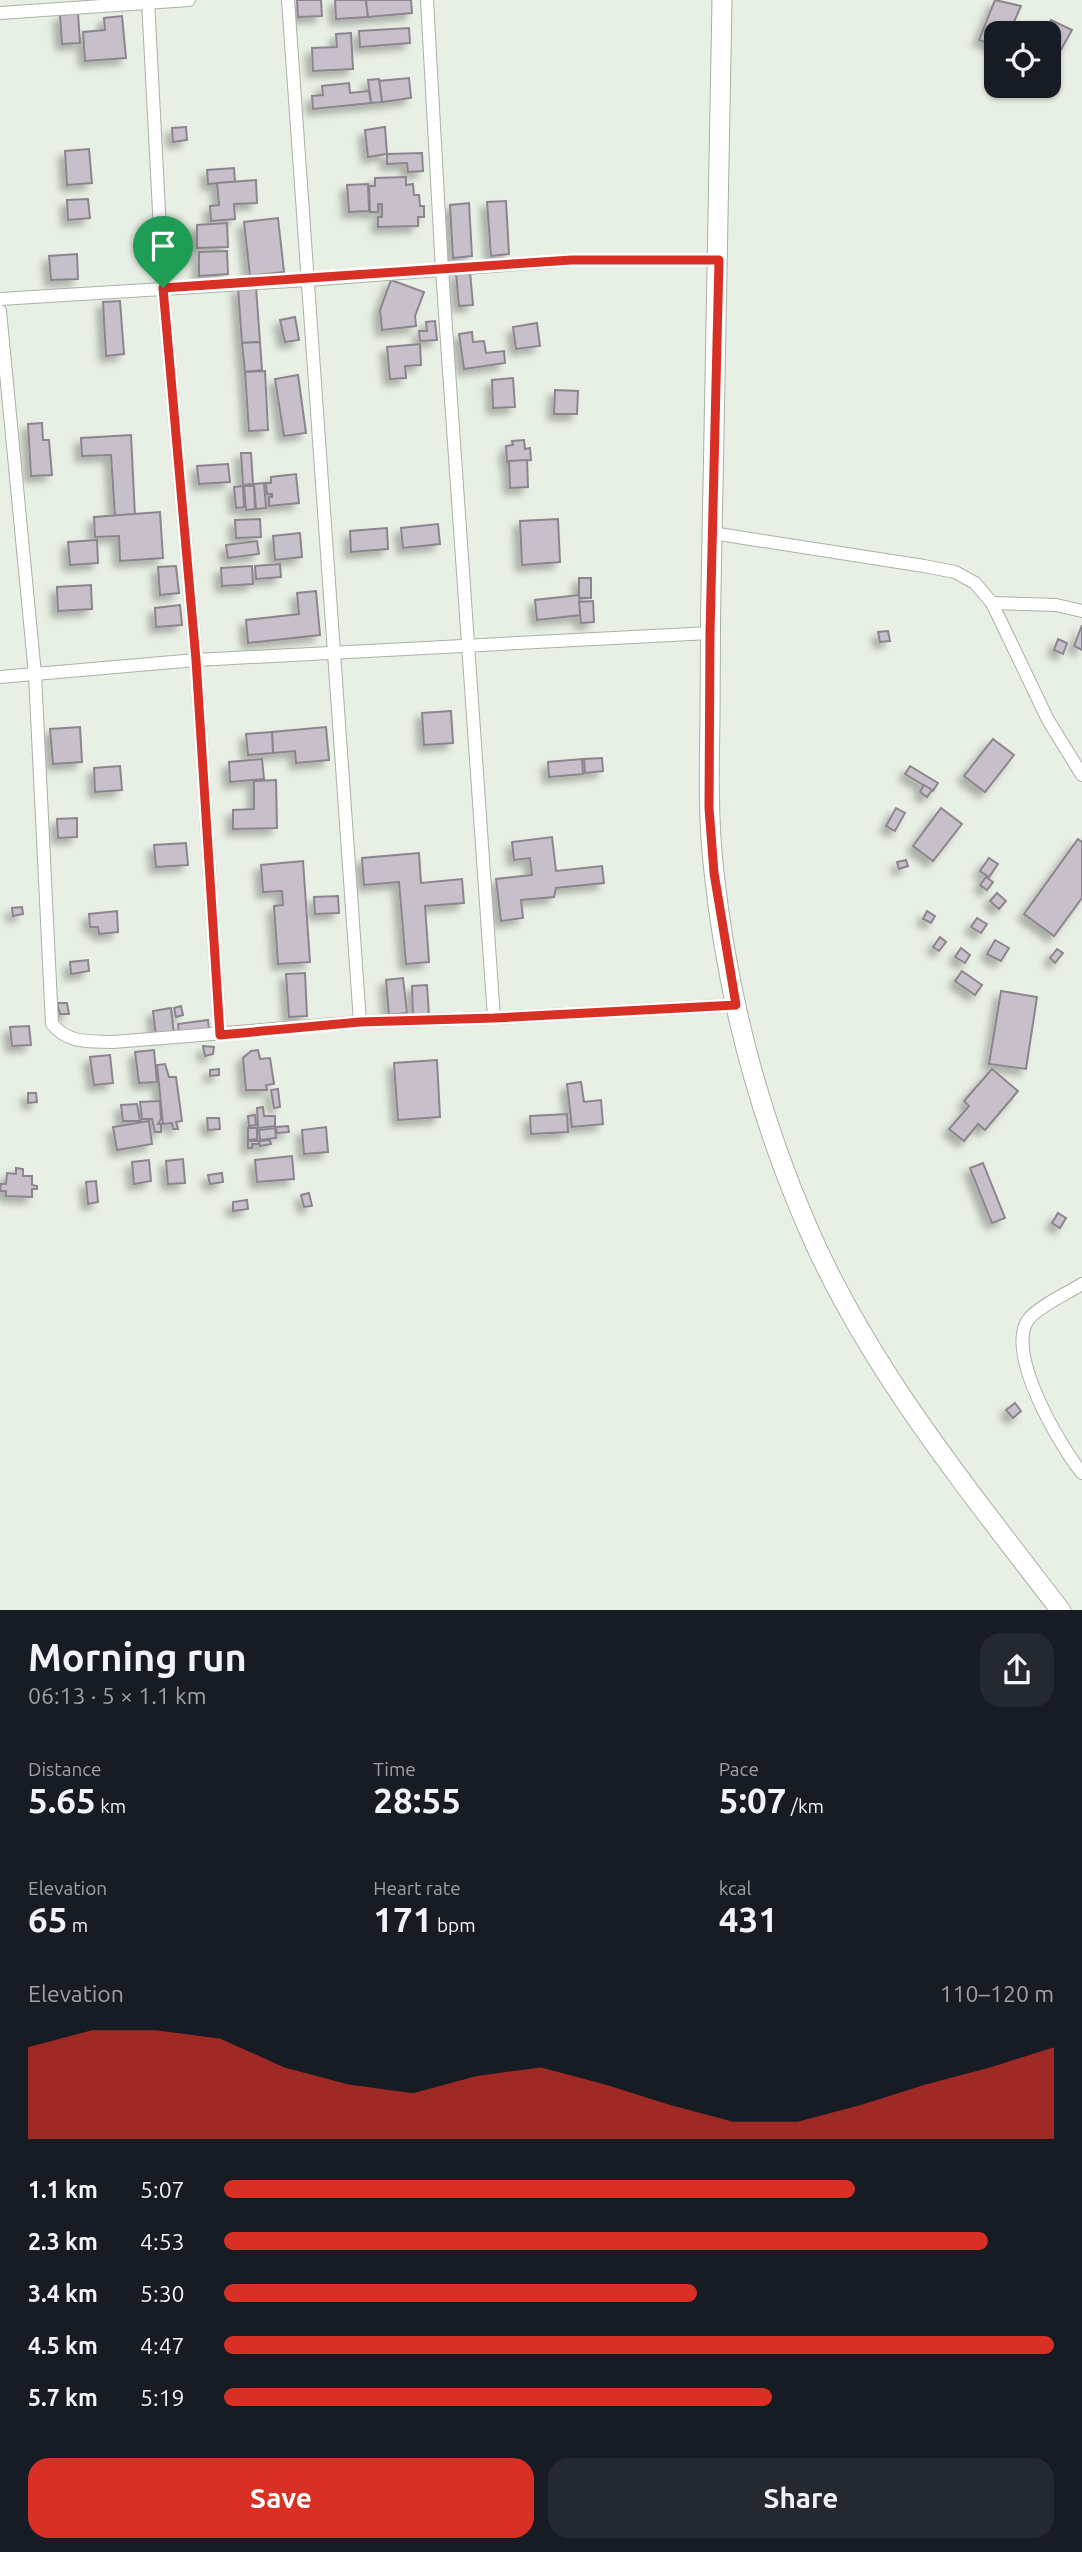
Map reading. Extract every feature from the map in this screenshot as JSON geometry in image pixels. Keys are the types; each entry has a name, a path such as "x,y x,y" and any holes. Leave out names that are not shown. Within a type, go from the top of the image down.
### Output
{"main road":[{"path":"722,0 709,808 716,885 736,1005 756,1087 776,1147 808,1229 846,1303 907,1405 1060,1610"}],"street":[{"path":"0,13 190,0"},
{"path":"288,0 360,1022"},
{"path":"427,0 442,270 494,1018"},
{"path":"148,1 163,288 196,660 220,1035"},
{"path":"0,299 571,260 719,260"},
{"path":"0,311 35,674 52,1024 62,1036 113,1042 360,1022 736,1005"},
{"path":"712,533 955,572 975,583 992,603 1048,720 1082,775"},
{"path":"992,603 1056,604 1082,611"},
{"path":"0,677 196,660 710,633"},
{"path":"1082,1284 1029,1318 1022,1343 1028,1374 1043,1408 1082,1473"}],"building":[{"path":"297,0 321,0 322,16 298,17"},
{"path":"335,0 366,0 368,17 336,19"},
{"path":"366,0 411,0 412,13 368,17"},
{"path":"995,0 1021,6 1014,21 987,21"},
{"path":"78,13 80,43 62,44 60,15"},
{"path":"122,16 126,58 85,61 83,32 105,30 104,18"},
{"path":"1061,25 1072,30 1061,50"},
{"path":"409,28 410,43 360,47 359,31"},
{"path":"984,28 984,42 979,40"},
{"path":"351,33 353,69 313,71 312,48 337,47 336,34"},
{"path":"409,78 411,98 382,102 379,81"},
{"path":"379,79 382,102 371,103 368,80"},
{"path":"349,83 350,93 369,91 371,103 313,109 312,96 323,95 322,86"},
{"path":"186,127 187,140 173,142 172,128"},
{"path":"385,127 387,154 368,157 365,130"},
{"path":"89,149 92,183 67,185 65,151"},
{"path":"422,153 423,171 408,172 407,163 387,164 387,154"},
{"path":"234,168 235,182 208,184 207,170"},
{"path":"406,177 406,185 413,184 414,195 419,195 420,206 424,206 424,217 418,217 418,226 378,227 378,217 382,217 382,204 378,204 378,212 370,212 369,186 375,186 375,178"},
{"path":"256,180 257,203 234,204 235,219 211,221 210,206 219,205 217,183"},
{"path":"368,184 369,211 349,212 347,185"},
{"path":"88,199 90,218 68,220 67,200"},
{"path":"506,201 509,254 491,256 487,202"},
{"path":"469,203 472,256 453,258 450,205"},
{"path":"278,218 284,272 250,276 244,222"},
{"path":"227,223 228,247 197,248 197,225"},
{"path":"227,251 228,274 199,276 199,252"},
{"path":"77,254 78,279 51,280 49,256"},
{"path":"470,272 473,305 459,306 456,273"},
{"path":"391,280 424,292 415,316 416,326 382,330 380,310"},
{"path":"256,287 260,342 242,343 238,288"},
{"path":"120,301 124,354 106,356 103,302"},
{"path":"295,317 299,340 285,342 280,320"},
{"path":"435,321 437,340 420,341 419,331 427,331 426,322"},
{"path":"537,323 540,346 516,349 513,327"},
{"path":"472,332 473,342 484,341 486,353 504,351 505,363 464,369 459,334"},
{"path":"260,342 262,370 245,372 242,343"},
{"path":"420,344 421,365 405,366 406,378 390,379 387,347"},
{"path":"265,371 268,430 249,431 245,372"},
{"path":"298,375 306,433 284,436 275,379"},
{"path":"513,378 515,407 493,408 492,380"},
{"path":"555,390 578,391 577,414 554,414"},
{"path":"42,423 43,440 49,440 52,475 31,476 28,424"},
{"path":"131,435 135,516 115,517 111,455 82,456 81,438"},
{"path":"524,440 525,449 530,448 531,460 507,462 506,446 513,445 512,441"},
{"path":"241,453 251,453 253,484 243,485"},
{"path":"527,460 528,487 510,488 509,461"},
{"path":"228,464 230,482 199,484 197,466"},
{"path":"296,474 299,503 269,506 269,497 272,497 272,494 267,494 266,483 271,483 271,477"},
{"path":"264,483 266,508 256,509 254,484"},
{"path":"243,486 244,507 236,508 234,487"},
{"path":"244,486 254,486 255,509 246,510"},
{"path":"160,512 163,558 120,561 119,536 95,537 94,517"},
{"path":"260,519 261,537 236,538 235,520"},
{"path":"558,519 560,562 522,565 520,521"},
{"path":"438,524 440,544 403,548 401,528"},
{"path":"387,528 388,549 351,552 350,531"},
{"path":"300,533 302,557 275,560 273,536"},
{"path":"97,540 98,563 70,565 68,542"},
{"path":"257,541 259,554 228,558 226,545"},
{"path":"280,564 281,577 256,579 255,566"},
{"path":"176,566 179,593 160,595 158,567"},
{"path":"252,566 253,584 222,586 221,568"},
{"path":"579,578 591,578 591,598 579,598"},
{"path":"91,585 92,609 58,611 57,587"},
{"path":"316,591 320,635 248,643 246,620 299,614 297,593"},
{"path":"579,595 581,615 537,620 535,600"},
{"path":"593,601 594,622 581,623 579,602"},
{"path":"180,605 182,625 156,627 155,608"},
{"path":"1082,625 1082,650 1074,646"},
{"path":"888,631 890,641 880,642 878,632"},
{"path":"1058,639 1067,643 1063,654 1054,650"},
{"path":"451,711 453,743 424,745 422,713"},
{"path":"80,727 82,762 53,764 50,729"},
{"path":"326,727 329,760 296,763 295,751 273,753 272,732"},
{"path":"272,732 273,753 248,755 246,734"},
{"path":"993,739 1014,755 985,792 964,776"},
{"path":"602,758 603,771 585,773 584,759"},
{"path":"262,759 264,779 230,782 229,762"},
{"path":"582,759 583,774 549,777 548,762"},
{"path":"120,766 122,790 95,792 94,768"},
{"path":"910,766 938,783 933,791 905,774"},
{"path":"276,780 277,828 233,829 233,810 254,809 254,781"},
{"path":"924,785 932,790 927,797 920,792"},
{"path":"896,808 905,813 895,831 886,826"},
{"path":"941,808 962,824 933,861 913,846"},
{"path":"77,818 77,837 58,838 57,819"},
{"path":"552,837 556,871 602,866 604,883 556,888 554,897 521,900 523,918 501,921 496,879 532,875 530,858 514,860 512,842"},
{"path":"1078,839 1082,842 1082,898 1054,936 1024,914"},
{"path":"186,843 188,865 156,867 154,845"},
{"path":"419,853 421,883 462,879 464,903 425,906 429,962 406,964 399,882 364,885 362,858"},
{"path":"989,858 998,864 989,877 980,871"},
{"path":"906,860 908,866 899,869 897,862"},
{"path":"303,861 310,962 278,964 274,906 283,905 282,891 263,892 261,865"},
{"path":"986,877 993,882 987,890 980,885"},
{"path":"997,893 1006,901 999,909 990,901"},
{"path":"338,896 339,913 315,914 314,897"},
{"path":"22,907 23,914 13,916 12,908"},
{"path":"117,911 118,932 99,934 98,927 90,927 89,914"},
{"path":"927,911 935,916 931,923 923,919"},
{"path":"977,918 987,924 981,933 971,927"},
{"path":"940,937 946,942 939,951 933,947"},
{"path":"995,940 1009,948 1001,961 987,954"},
{"path":"961,948 970,955 965,963 955,957"},
{"path":"1057,949 1063,953 1055,963 1050,958"},
{"path":"88,960 89,971 71,974 70,962"},
{"path":"962,971 982,985 975,995 955,981"},
{"path":"305,973 307,1016 289,1017 286,974"},
{"path":"403,978 407,1013 389,1015 386,980"},
{"path":"427,985 429,1016 413,1017 412,986"},
{"path":"1001,991 1037,997 1026,1069 989,1064"},
{"path":"57,1003 67,1003 69,1014 60,1014"},
{"path":"181,1006 183,1015 176,1017 174,1008"},
{"path":"171,1008 174,1034 156,1036 153,1011"},
{"path":"208,1020 209,1030 179,1034 178,1024"},
{"path":"29,1026 31,1045 12,1046 10,1027"},
{"path":"203,1046 214,1047 213,1054 205,1056"},
{"path":"154,1050 157,1082 139,1083 135,1052"},
{"path":"258,1050 260,1059 270,1058 274,1084 266,1085 267,1090 246,1090 243,1058 251,1051"},
{"path":"110,1055 113,1083 94,1085 90,1057"},
{"path":"437,1060 440,1117 398,1120 394,1063"},
{"path":"165,1064 169,1077 176,1077 182,1121 176,1122 178,1129 173,1129 172,1123 163,1124 157,1065"},
{"path":"219,1069 219,1075 210,1076 210,1070"},
{"path":"992,1069 1018,1091 985,1130 978,1124 964,1141 949,1129 969,1106 964,1101"},
{"path":"581,1082 584,1102 601,1100 603,1124 572,1127 567,1084"},
{"path":"278,1089 280,1107 274,1108 271,1090"},
{"path":"28,1093 36,1093 37,1102 28,1103"},
{"path":"160,1101 161,1119 158,1124 161,1124 161,1132 155,1132 152,1119 142,1119 140,1102"},
{"path":"137,1104 140,1121 123,1121 121,1105"},
{"path":"263,1107 264,1116 275,1116 275,1126 258,1128 257,1108"},
{"path":"567,1114 568,1132 531,1134 530,1116"},
{"path":"255,1115 256,1125 249,1126 248,1116"},
{"path":"207,1118 219,1118 220,1129 208,1130"},
{"path":"149,1121 152,1144 117,1150 113,1127"},
{"path":"288,1126 289,1132 277,1133 276,1127"},
{"path":"326,1127 328,1152 304,1154 302,1130"},
{"path":"248,1128 257,1128 257,1139 248,1140"},
{"path":"275,1128 276,1138 260,1140 259,1130"},
{"path":"270,1140 271,1144 260,1146 259,1141"},
{"path":"248,1141 259,1141 259,1144 252,1144 252,1148 248,1148"},
{"path":"292,1156 294,1179 257,1182 255,1160"},
{"path":"183,1159 185,1183 168,1184 166,1161"},
{"path":"149,1160 151,1181 134,1184 132,1162"},
{"path":"983,1163 1005,1218 992,1223 970,1168"},
{"path":"16,1168 23,1169 23,1176 32,1176 32,1185 37,1186 37,1189 32,1189 32,1197 6,1196 6,1191 0,1191 1,1184 6,1184 7,1173 16,1174"},
{"path":"222,1173 223,1182 210,1184 208,1175"},
{"path":"96,1181 98,1202 88,1204 86,1182"},
{"path":"309,1193 312,1206 304,1207 301,1195"},
{"path":"247,1200 248,1209 233,1211 233,1202"},
{"path":"1058,1213 1066,1218 1060,1228 1052,1223"},
{"path":"1015,1403 1021,1411 1013,1418 1006,1410"}],"route":[{"path":"571,260 719,260 710,633 709,808 714,873 736,1005 360,1022 220,1035 196,660 163,288 571,260"}]}
